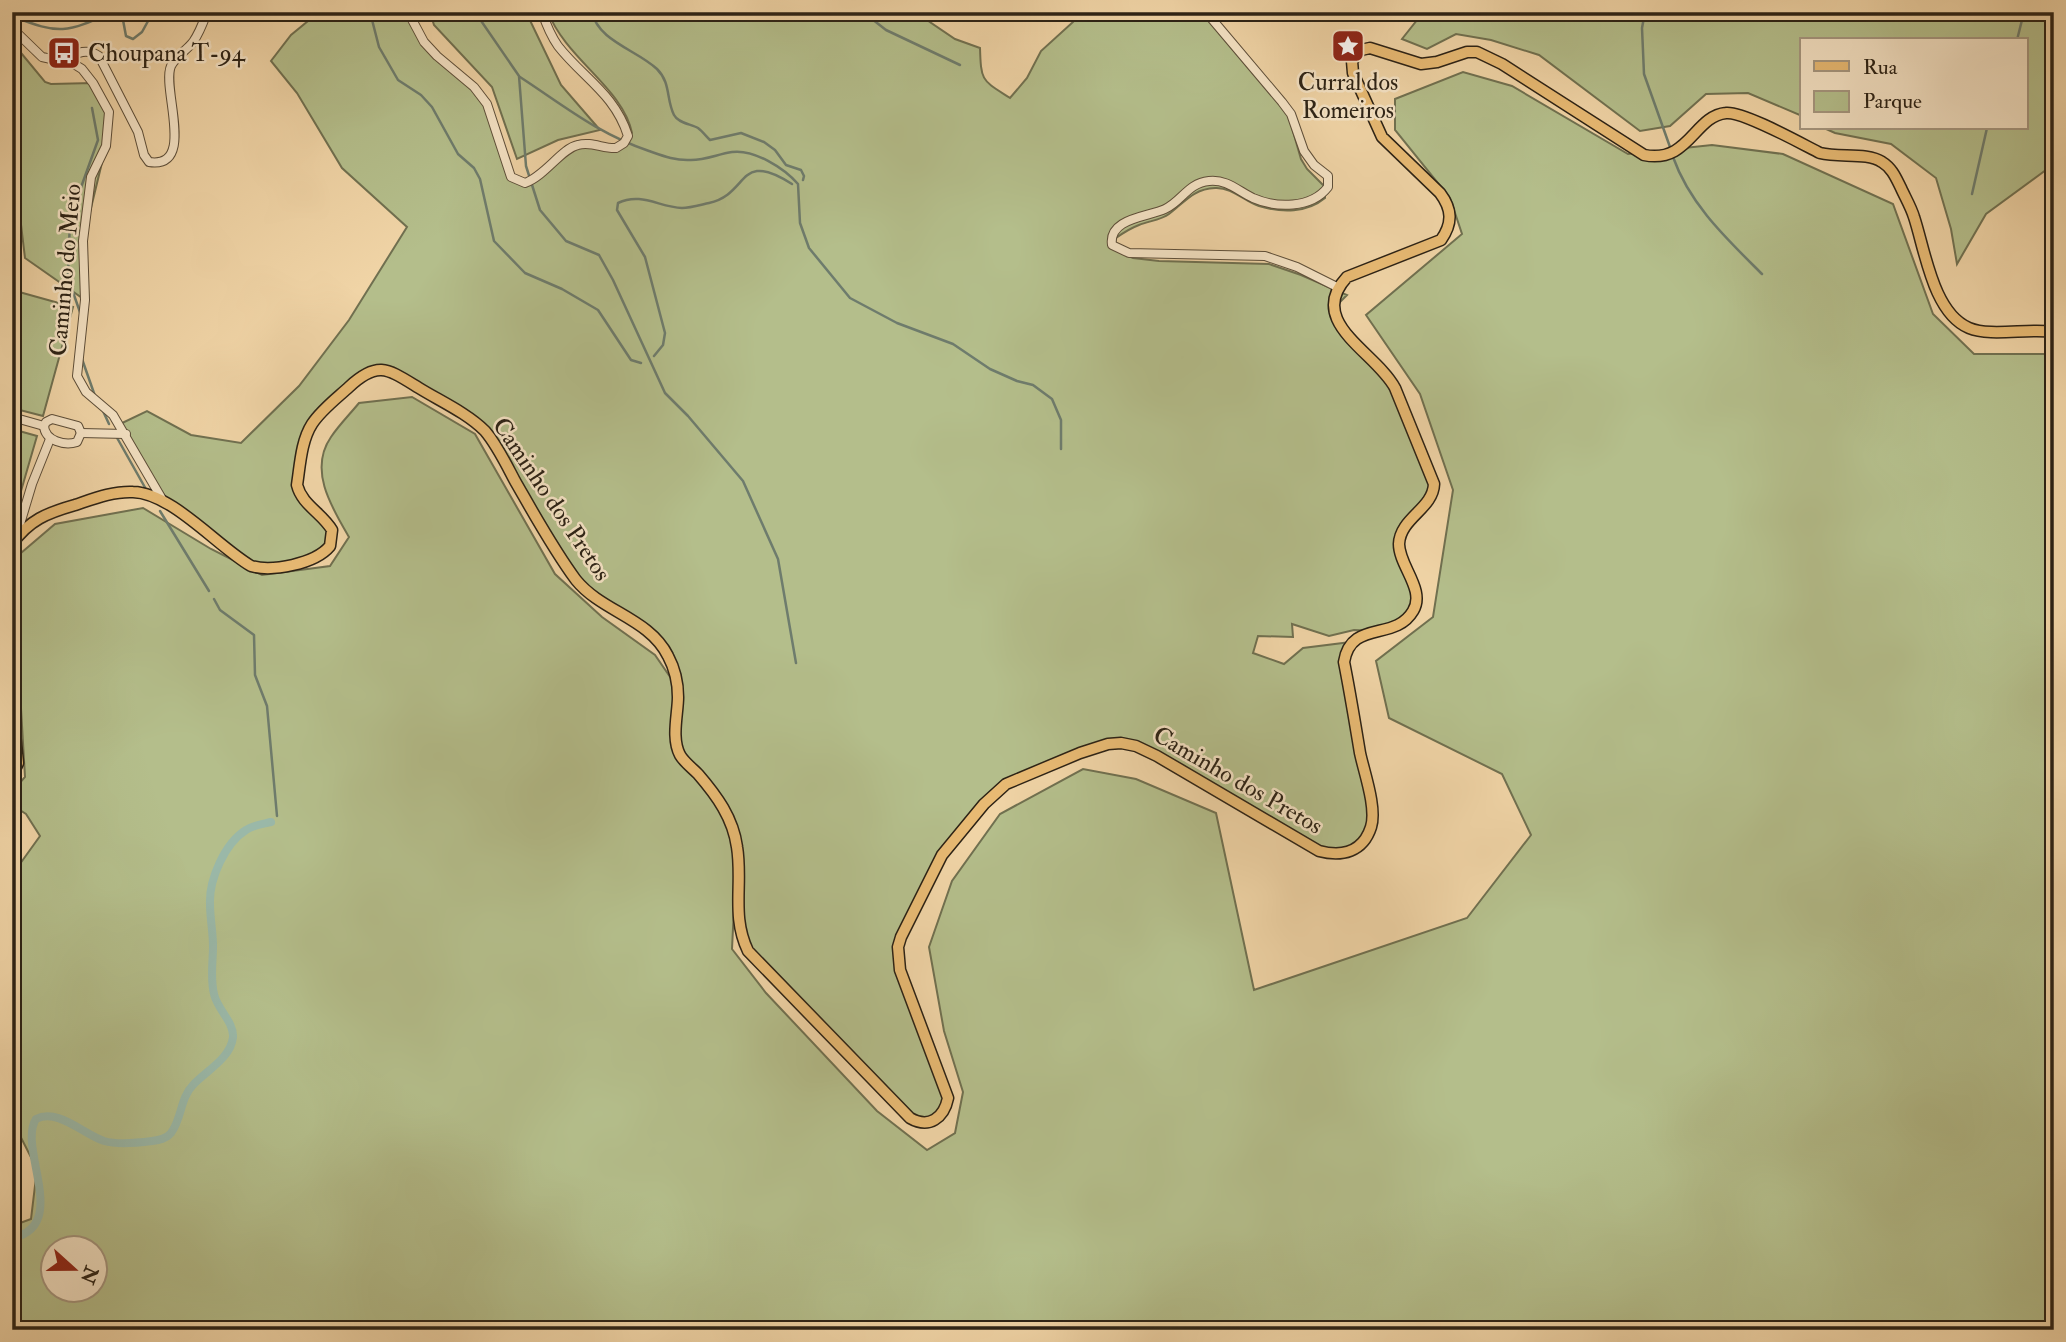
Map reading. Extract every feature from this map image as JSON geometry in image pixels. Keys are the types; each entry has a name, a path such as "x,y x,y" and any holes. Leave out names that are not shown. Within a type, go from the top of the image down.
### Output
{"main road":[{"path":"1338,287 1347,277 1359,271 1441,240 1447,231 1451,214 1440,193 1382,137 1352,68 1355,55 1370,48 1429,64 1467,52 1477,52 1502,64 1644,155 1671,154 1710,120 1724,113 1734,113 1820,153 1832,156 1869,156 1877,159 1886,164 1903,192 1913,213 1935,287 1944,304 1960,323 1977,331 2054,332"},
{"name":"Caminho dos Pretos","path":"12,544 21,531 41,515 109,495 133,492 162,499 251,566 264,570 280,568 317,557 330,546 332,530 326,520 300,497 298,491 303,448 311,425 318,415 360,377 370,371 387,371 471,420 498,449 541,526 576,579 606,607 630,617 654,637 666,652 677,679 677,741 680,755 720,800 738,849 738,922 748,951 910,1118 922,1123 930,1122 941,1115 948,1098 900,970 898,947 942,855 984,804 1006,784 1096,747 1121,743 1136,746 1157,756 1319,851 1342,855 1356,849 1365,840 1371,827 1371,806 1345,662 1346,651 1356,638 1405,621 1413,611 1417,596 1400,551 1399,540 1404,528 1426,504 1434,488 1389,376 1341,329 1336,319 1334,308 1338,287"},
{"path":"12,705 18,763 12,776"}],"street":[{"path":"408,12 424,42 474,88 487,104 511,177 525,183 539,177 575,145 616,148 624,143 627,133 599,86 556,44 541,12"},
{"path":"1206,12 1291,114 1304,150 1314,165 1328,176 1328,187 1312,199 1293,206 1255,199 1224,182 1199,183 1189,187 1165,209 1132,219 1117,228 1112,245 1129,253 1265,256 1297,267 1338,287"},
{"path":"62,60 84,51 99,56 138,132 144,155 149,162 160,162 169,156 175,146 168,80 171,66 192,43 206,15"},
{"name":"Caminho do Meio","path":"12,28 39,55 48,60 62,60 82,69 109,111 106,146 90,177 83,241 85,300 77,376 86,393 113,415 162,499"},
{"path":"12,417 44,426"},
{"path":"54,419 74,424 80,428 81,433 75,443 50,439 44,432 44,426 46,422 54,419"},
{"path":"81,433 126,434"},
{"path":"21,531 20,524 32,484 50,439"}],"green space":[{"path":"319,12 408,12 424,42 487,104 511,176 525,183 575,145 613,146 620,144 632,133 618,102 567,44 548,12 915,12 955,39 980,48 981,68 985,79 1010,98 1027,78 1041,51 1073,22 1069,12 1205,12 1286,107 1301,159 1325,187 1325,198 1302,209 1276,210 1259,206 1221,188 1207,189 1190,197 1166,216 1121,234 1116,238 1114,249 1133,258 1159,261 1269,264 1347,295 1334,308 1336,319 1389,376 1434,484 1404,529 1403,562 1413,584 1413,611 1378,631 1354,630 1329,636 1292,624 1293,637 1258,636 1253,653 1284,664 1303,648 1351,642 1344,662 1372,819 1356,849 1319,851 1157,756 1108,744 1032,772 984,804 942,855 901,937 898,958 946,1108 935,1120 910,1118 743,941 737,847 732,949 766,993 877,1111 927,1150 955,1133 963,1092 944,1031 929,947 952,881 1000,814 1083,769 1136,779 1216,813 1254,990 1467,918 1531,835 1502,774 1389,718 1376,661 1433,617 1453,490 1420,394 1366,315 1462,234 1450,198 1395,130 1395,99 1463,72 1512,86 1628,154 1712,145 1783,154 1893,204 1933,314 1974,354 2054,354 2054,1330 12,1330 12,1226 31,1219 37,1169 12,1120 12,875 40,836 26,814 12,805 12,792 25,777 15,605 21,553 55,524 143,508 211,549 262,575 330,566 349,537 325,489 322,475 324,450 331,437 359,403 412,397 475,434 555,574 602,617 655,655 677,687 654,637 588,593 497,449 472,420 387,371 370,371 318,415 303,448 297,485 326,520 330,546 280,568 239,559 178,516 118,425 147,411 191,435 241,443 299,386 349,320 407,227 342,168 297,93 271,61 291,35"},
{"path":"430,12 526,12 561,85 600,130 558,140 517,159 492,87 434,25"},
{"path":"1420,12 2054,12 2054,164 1986,214 1957,264 1951,229 1936,178 1891,144 1828,130 2028,130 2028,38 1800,38 1800,115 1748,93 1706,94 1670,126 1640,131 1539,55 1491,40 1456,34 1427,49 1402,39 1421,15"},
{"path":"12,42 45,82 93,83 109,112 106,146 83,241 85,300 25,258 19,208 12,209"},
{"path":"12,290 73,307 43,416 12,408"},
{"path":"12,429 37,436 12,522"}],"waterway":[{"path":"12,16 41,26 63,29 73,28 112,12"},
{"path":"116,12 123,20 126,36 133,39 142,32 153,12"},
{"path":"370,12 379,47 398,80 421,95 432,107 458,154 474,168 480,179 494,241 525,273 562,289 598,310 631,360 641,363"},
{"path":"475,12 519,76 526,166 540,210 566,241 599,255 665,393 743,481 778,559 796,663"},
{"path":"592,12 596,22 610,38 649,62 661,74 678,120 698,128 710,140 741,133 764,142 775,150 786,165 801,170 803,180"},
{"path":"863,12 886,30 960,65"},
{"path":"1645,12 1642,28 1644,74 1670,147"},
{"path":"2018,38 2024,12"},
{"path":"520,77 613,136 659,155 691,160 741,152 750,153 777,166 798,184 800,223 809,248 850,298 897,323 953,344 990,369 1033,385 1052,399 1061,420 1061,449"},
{"path":"81,315 68,278 70,218 98,140 92,108"},
{"path":"1972,194 1987,130"},
{"path":"1673,157 1699,206 1762,274"},
{"path":"654,356 663,345 665,333 645,257 617,210 618,203 634,199 682,208 709,203 732,191 752,172 774,174 792,184"},
{"path":"82,359 95,396"},
{"path":"103,411 109,424"},
{"path":"116,436 147,491"},
{"path":"160,511 209,591"},
{"path":"214,599 220,610 254,635 255,675 267,706 277,816"},
{"path":"12,1238 29,1231 38,1218 41,1203 32,1132 36,1119 44,1116 62,1119 96,1138 109,1142 134,1143 162,1139 175,1127 189,1090 228,1051 233,1031 216,1000 212,982 210,894 215,873 231,844 246,830 271,822"}],"place":[{"name":"Curral dos Romeiros","path":"1348,46"},
{"name":"Choupana T-94","path":"64,53"}]}
